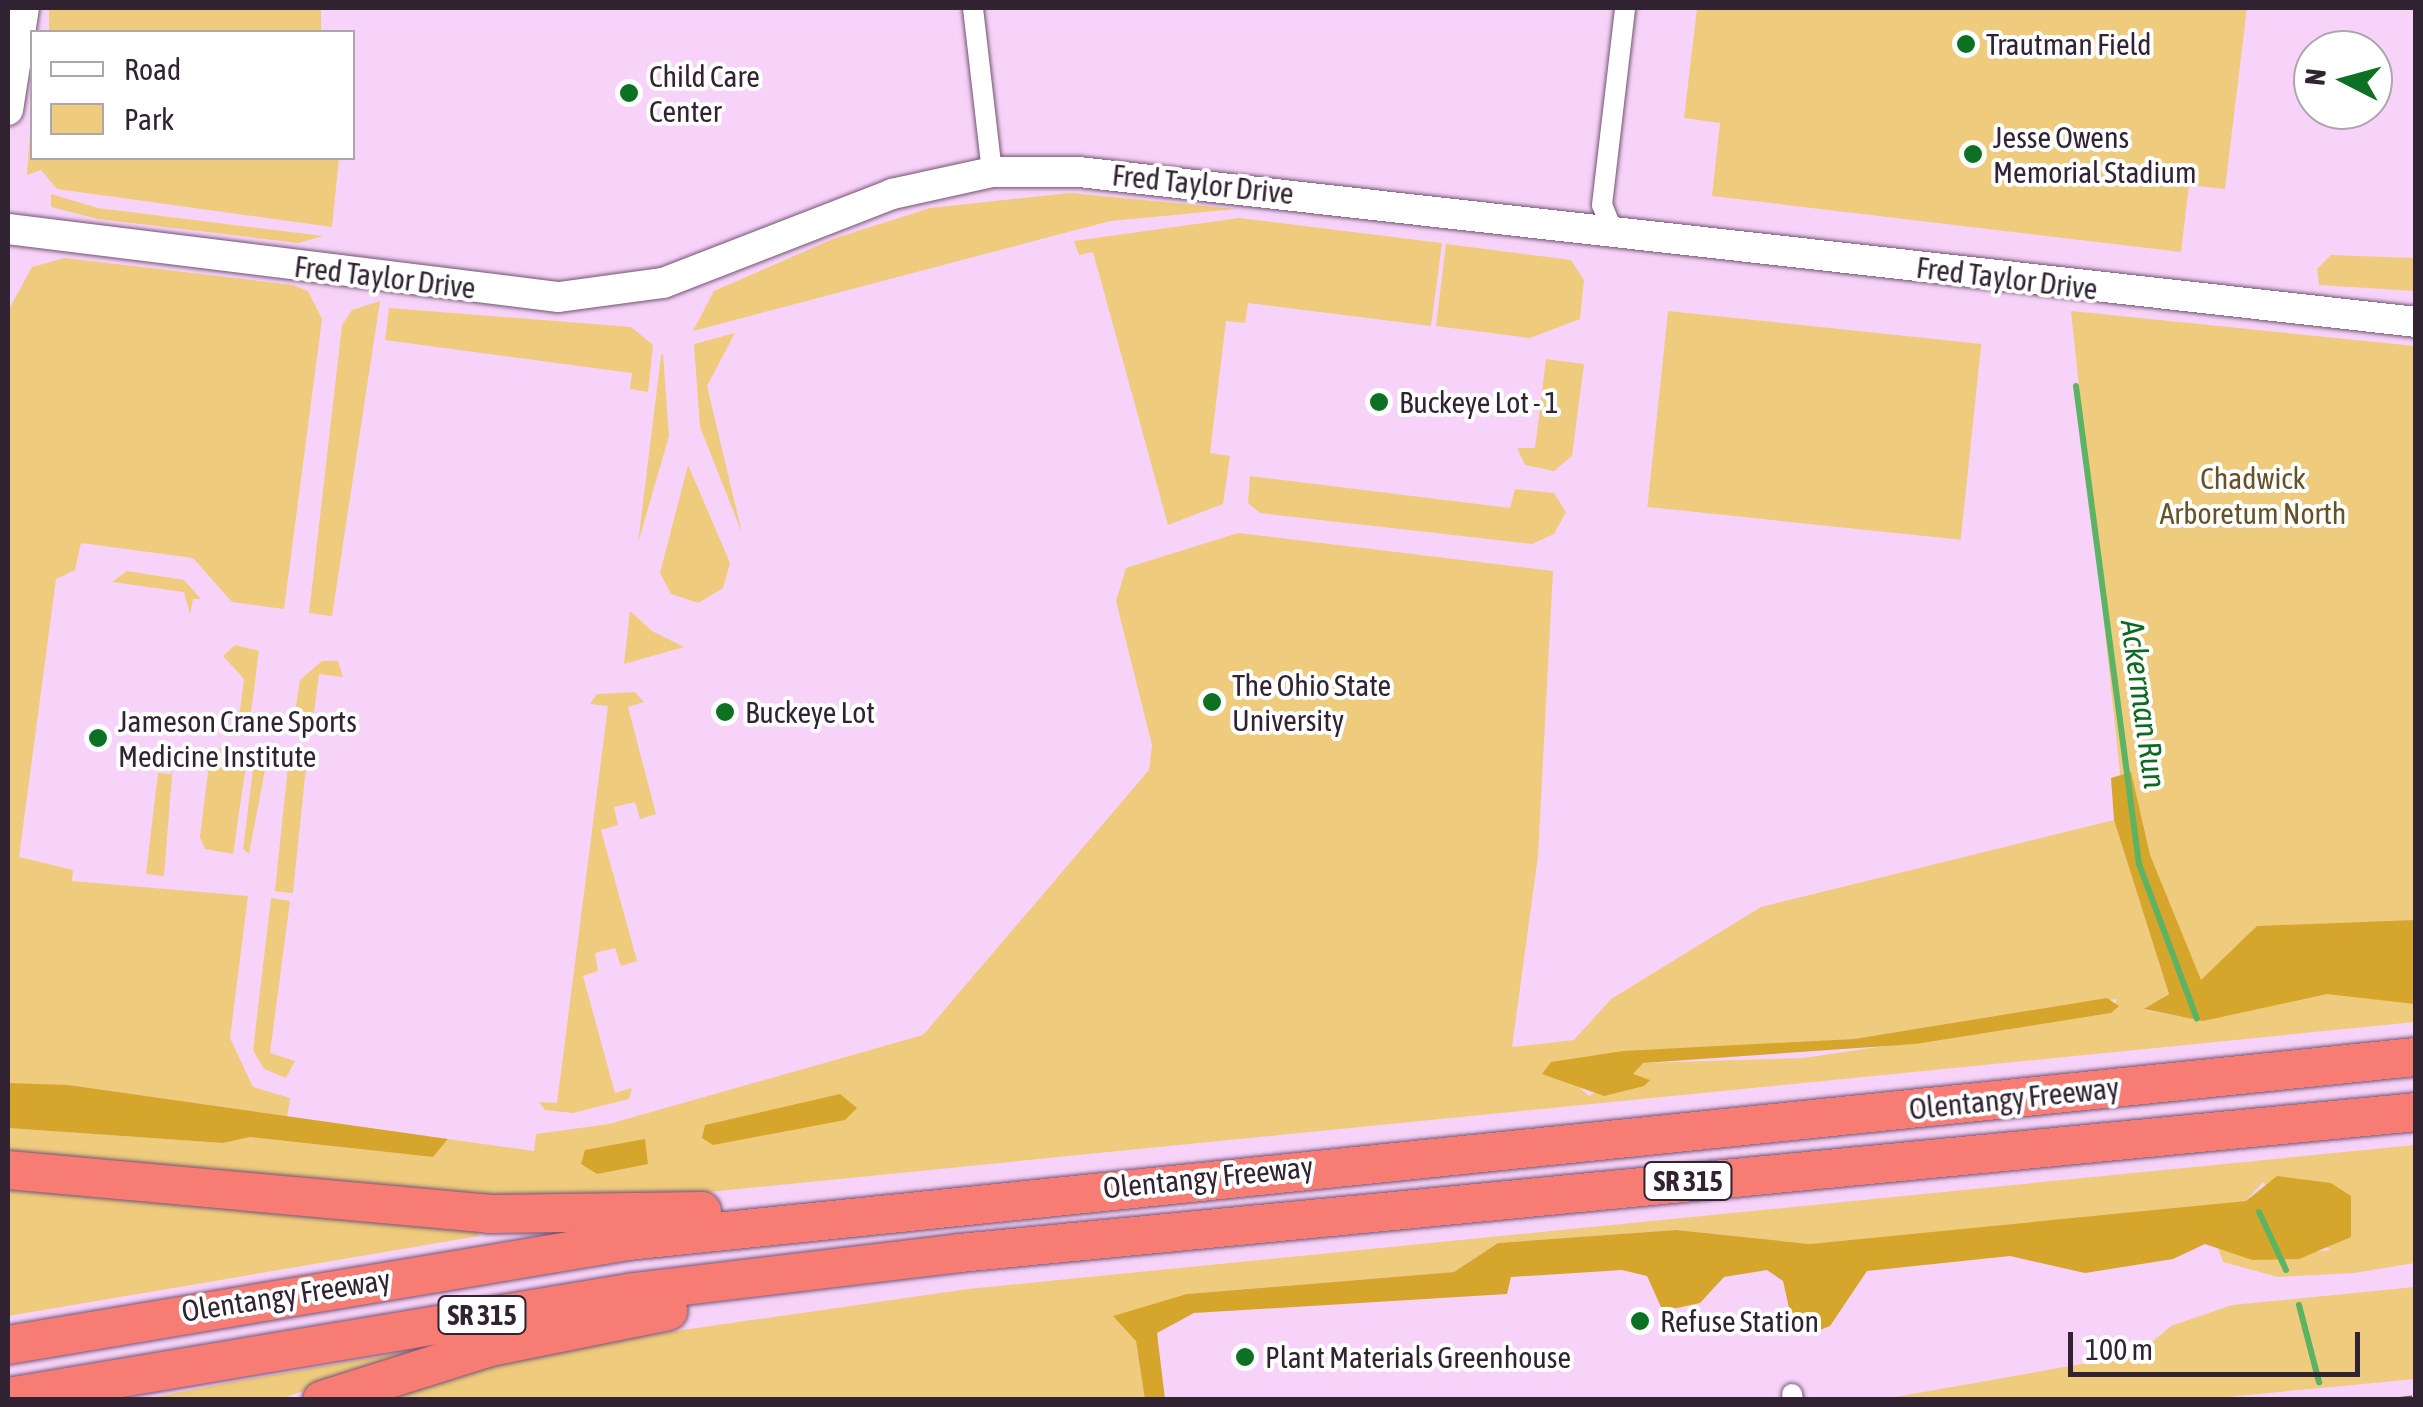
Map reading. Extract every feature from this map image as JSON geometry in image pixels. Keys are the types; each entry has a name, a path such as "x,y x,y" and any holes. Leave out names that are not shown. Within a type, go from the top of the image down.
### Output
{"highway":[{"name":"Olentangy Freeway","path":"8,1345 609,1244 955,1202 2416,1056"},
{"name":"Olentangy Freeway","path":"8,1397 634,1292 960,1253 2416,1112"},
{"path":"8,1170 488,1214 955,1202"},
{"path":"322,1400 490,1347 960,1253"}],"street":[{"path":"8,110 24,8"},
{"path":"973,8 992,172"},
{"path":"1613,232 1602,205 1624,8"},
{"name":"Fred Taylor Drive","path":"8,229 559,297 662,283 892,194 992,172 1160,177 2416,322"}],"green space":[{"path":"49,8 321,8 321,30 49,30"},
{"name":"Jesse Owens Memorial Stadium","path":"1697,8 2247,8 2225,189 2189,185 2181,252 1712,196 1720,123 1684,118"},
{"path":"30,133 30,160 339,160 332,227 57,189 41,170 27,175"},
{"path":"1070,193 1237,209 1110,221 693,331 714,291 833,239 930,208"},
{"path":"51,194 98,208 323,236 299,243 98,219 51,207"},
{"path":"1239,218 1442,243 1431,326 1248,303 1245,323 1226,321 1210,453 1230,456 1223,504 1168,525 1093,252 1079,255 1074,241"},
{"path":"1446,244 1571,260 1584,280 1580,319 1530,338 1436,326"},
{"path":"2331,255 2415,258 2415,291 2319,285 2317,269"},
{"path":"65,258 293,285 308,291 322,319 284,609 232,602 193,558 81,543 75,570 56,579 19,857 73,870 72,881 248,896 230,1038 253,1087 290,1098 287,1118 8,1083 8,311 32,267"},
{"path":"380,301 332,616 309,613 342,325 352,310"},
{"path":"389,308 631,327 653,345 648,392 630,389 632,373 385,340"},
{"path":"1668,311 1981,344 1961,540 1647,507"},
{"name":"Chadwick Arboretum North","path":"2071,311 2415,346 2415,1022 658,1197 533,1200 8,1156 8,1128 223,1143 250,1137 433,1157 448,1139 534,1151 536,1134 609,1124 923,1035 1149,770 1152,745 1116,601 1126,568 1238,533 1553,571 1538,856 1512,1047 1574,1040 1611,999 1761,907 2114,820 2169,993 2145,1010 2190,1018 2122,792","holes":["2117,999 2111,1013 1803,1058 1643,1063 1589,1096 1552,1062 1854,1039"]},
{"path":"735,333 707,386 742,533 700,427 694,344"},
{"path":"663,353 669,436 638,543 661,356"},
{"path":"1546,359 1584,364 1572,456 1554,471 1525,465 1517,448 1535,448"},
{"path":"688,465 730,563 723,588 698,603 671,594 660,573"},
{"path":"1250,476 1510,508 1515,489 1554,493 1566,512 1554,534 1532,544 1260,513 1248,503"},
{"path":"127,571 184,580 201,599 193,599 190,614 184,592 112,582"},
{"path":"630,611 652,631 684,647 624,664"},
{"path":"235,645 259,651 249,727 238,725 244,679 223,656"},
{"path":"322,661 338,661 343,677 319,674 311,735 292,732 300,680"},
{"path":"635,692 644,702 628,707 656,814 640,819 635,802 614,807 618,825 601,830 637,961 621,966 615,948 595,953 598,971 583,976 615,1093 632,1088 629,1099 573,1113 545,1110 539,1102 557,1103 608,706 590,704 597,694"},
{"path":"211,748 248,752 233,854 205,849 200,837"},
{"path":"255,753 268,754 249,854 243,849"},
{"path":"289,757 307,759 293,893 275,891"},
{"path":"173,763 164,876 146,874 158,773 171,774"},
{"path":"271,898 290,901 270,1053 295,1061 286,1078 264,1069 253,1050"},
{"path":"2415,1145 2415,1263 2354,1273 2278,1277 2223,1262 2217,1245 2252,1260 2330,1250 2263,1182 2246,1201 1810,1244 1676,1230 1498,1243 1454,1272 1187,1294 1136,1341 1145,1399 357,1400 565,1347 968,1289"},
{"path":"8,1184 477,1229 479,1236 8,1316"},
{"path":"2415,1287 2415,1379 2196,1400 1884,1399 2138,1354 2171,1326 2232,1305"},
{"path":"421,1349 281,1399 139,1400 232,1382"}],"shaded area":[{"path":"2131,772 2150,855 2201,980 2257,926 2415,920 2415,1004 2327,994 2203,1021 2144,1009 2169,994 2114,820 2111,778"},
{"path":"2107,998 2119,1006 2111,1013 1915,1044 1643,1063 1633,1074 1650,1080 1644,1086 1604,1096 1542,1074 1551,1062 1623,1051 1854,1039"},
{"path":"8,1083 68,1085 448,1139 433,1157 250,1137 223,1143 8,1128"},
{"path":"840,1094 857,1108 845,1120 713,1145 702,1138 705,1125"},
{"path":"645,1139 648,1164 597,1174 581,1164 585,1150"},
{"path":"2277,1176 2331,1183 2351,1196 2351,1237 2299,1259 2252,1260 2205,1244 2173,1259 2085,1273 2010,1256 1867,1271 1830,1326 1810,1334 1794,1330 1783,1281 1767,1270 1724,1277 1700,1303 1677,1308 1661,1307 1647,1276 1622,1270 1511,1277 1507,1294 1194,1313 1157,1333 1165,1399 1145,1400 1136,1341 1113,1316 1187,1294 1454,1272 1498,1243 1676,1230 1810,1244 2246,1201"}],"waterway":[{"name":"Ackerman Run","path":"2076,386 2139,864 2197,1019"},
{"name":"Ackerman Run","path":"2259,1212 2286,1270"},
{"name":"Ackerman Run","path":"2299,1305 2319,1382"}],"railway":[{"path":"2400,1400 2416,1398"}],"place":[{"name":"Trautman Field","path":"1966,44"},
{"name":"Child Care Center","path":"629,93"},
{"name":"Jesse Owens Memorial Stadium","path":"1973,154"},
{"name":"Buckeye Lot - 1","path":"1379,402"},
{"name":"The Ohio State University","path":"1212,702"},
{"name":"Buckeye Lot","path":"725,712"},
{"name":"Jameson Crane Sports Medicine Institute","path":"98,738"},
{"name":"Refuse Station","path":"1640,1321"},
{"name":"Plant Materials Greenhouse","path":"1245,1357"}]}
